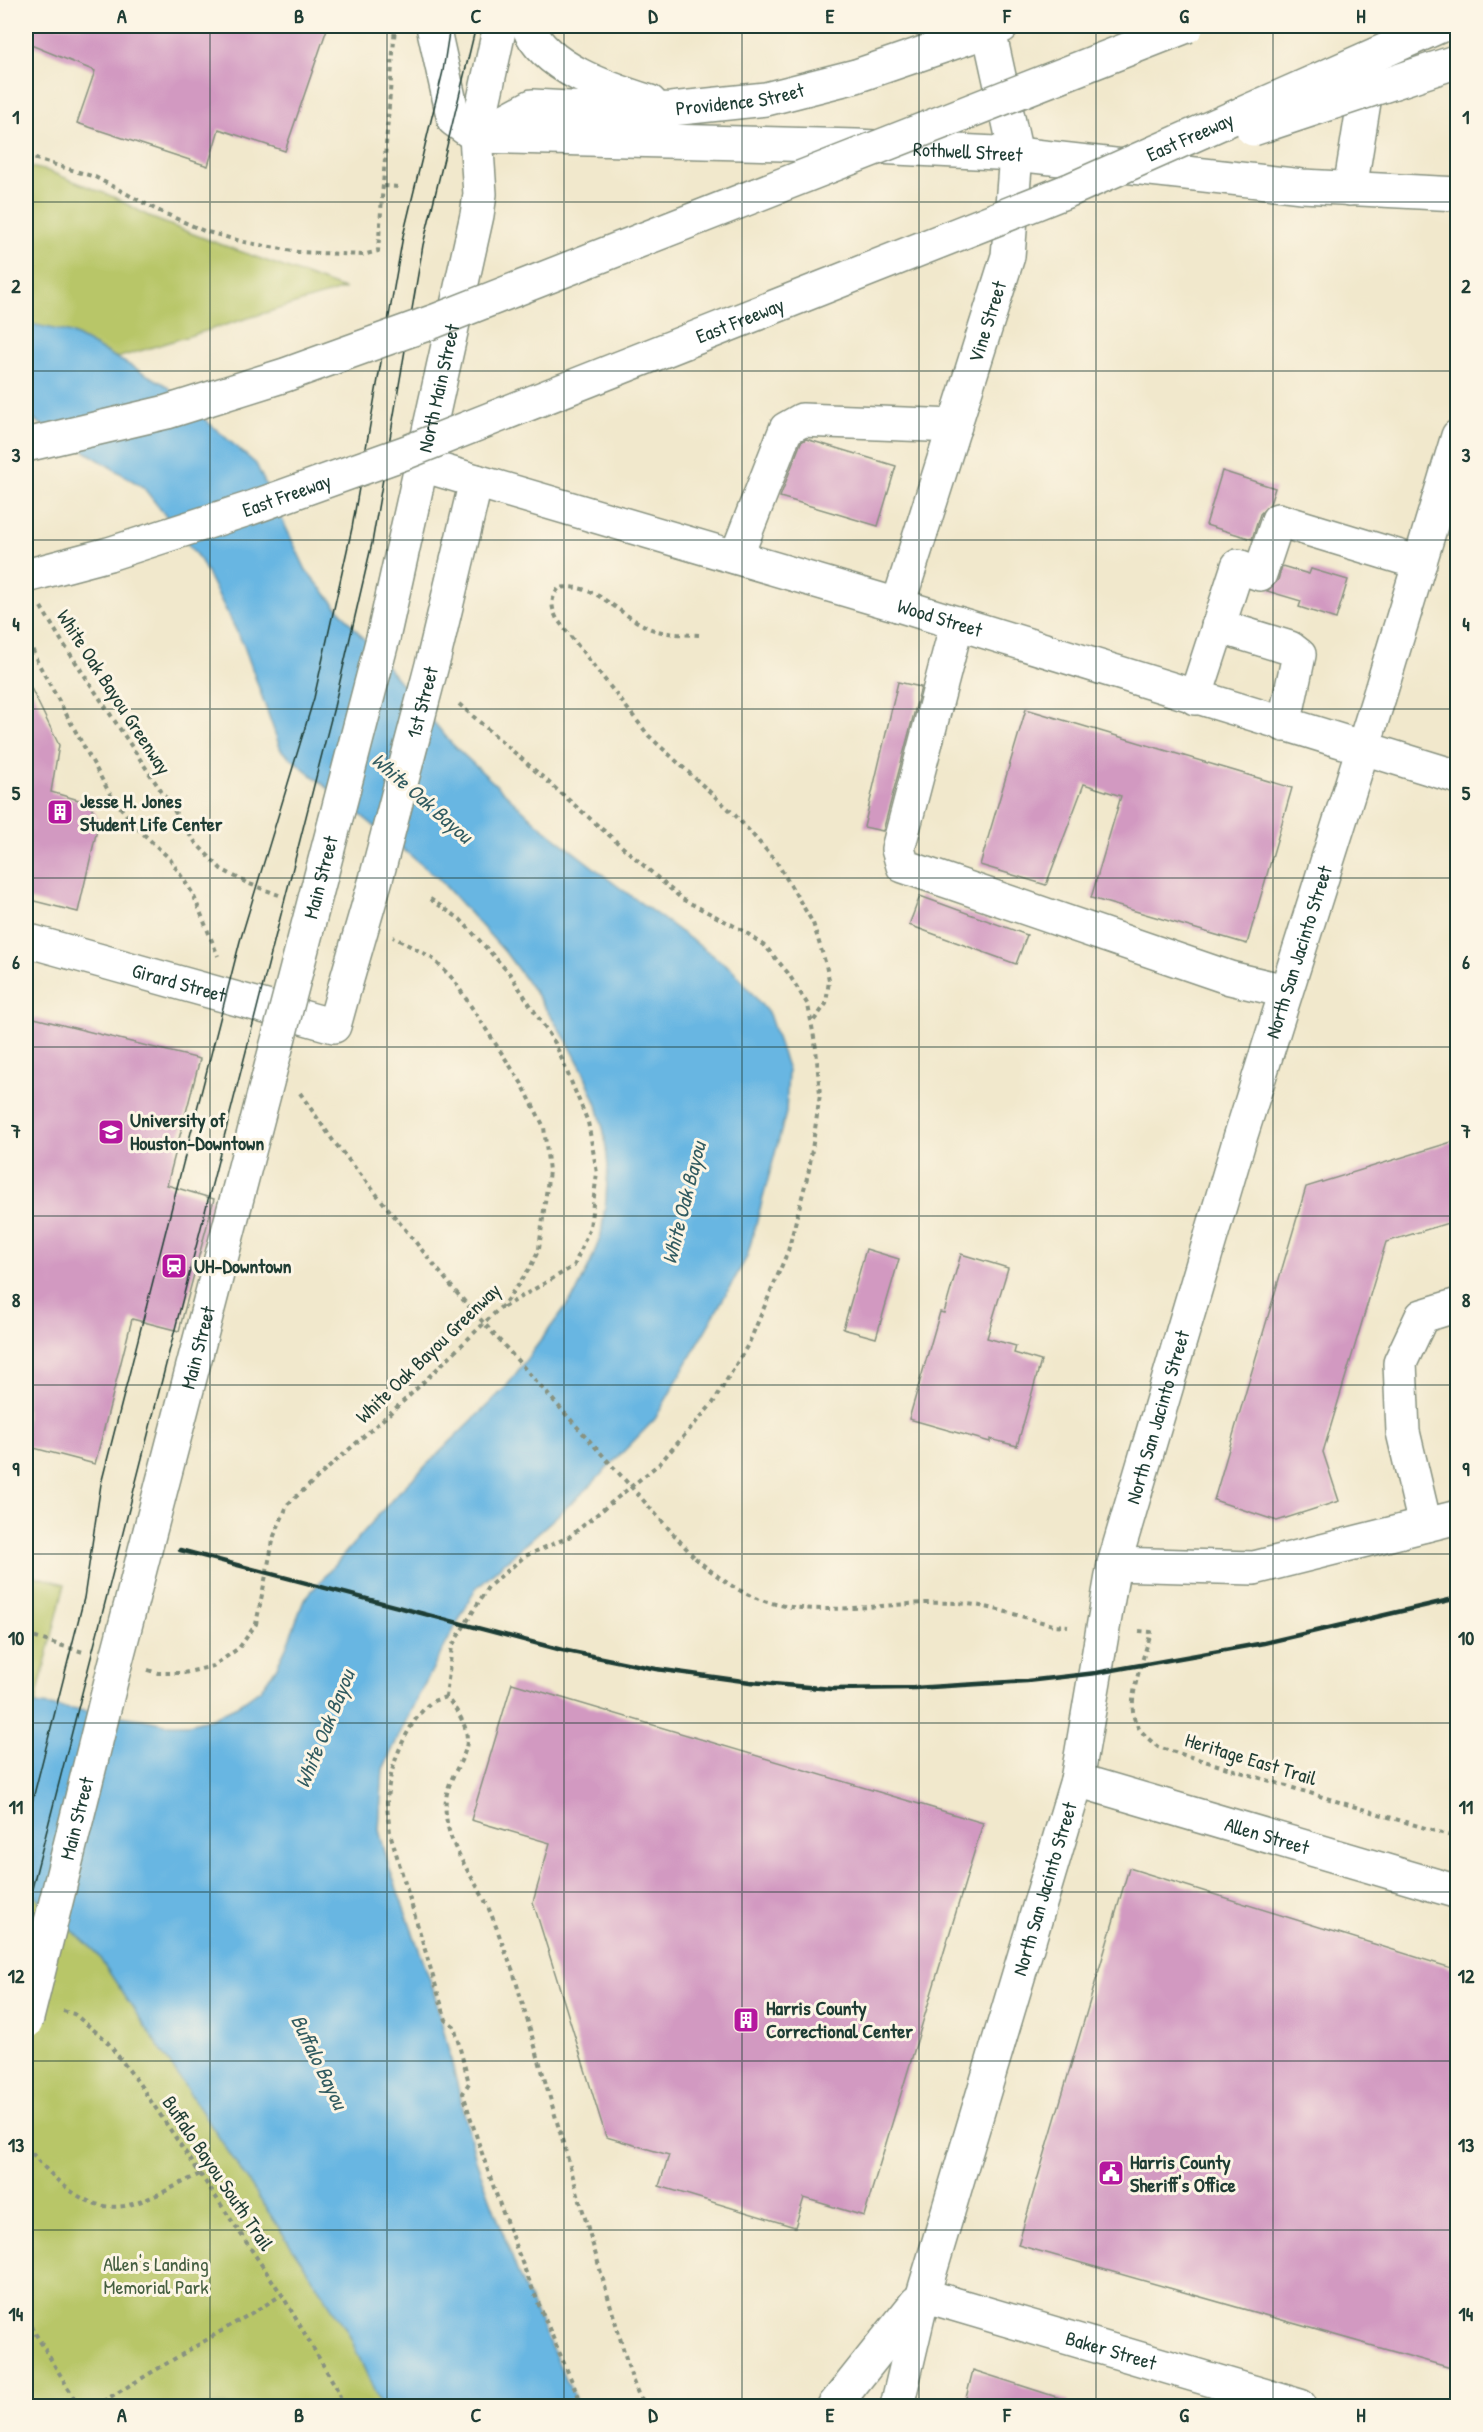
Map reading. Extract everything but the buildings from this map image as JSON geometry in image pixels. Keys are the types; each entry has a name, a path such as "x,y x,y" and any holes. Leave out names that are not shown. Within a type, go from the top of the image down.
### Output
{"main road":[{"path":"433,26 454,120 476,136"},
{"name":"North Main Street","path":"382,638 477,215 480,194 476,136 500,26"},
{"path":"528,26 544,51 583,78 671,109"},
{"path":"26,445 167,412 285,375 435,321 1187,26"},
{"name":"East Freeway","path":"31,588 109,554 248,510 407,452 1072,189 1440,26"},
{"name":"Providence Street","path":"476,136 532,106 624,111 671,109 766,99 856,76 993,27"},
{"name":"Vine Street","path":"898,605 1008,256 1016,154 993,27"},
{"path":"1072,189 1458,62"},
{"path":"1350,189 1369,71"},
{"name":"Rothwell Street","path":"476,136 856,146 1016,154 1291,185 1458,194"},
{"path":"736,557 786,429 802,420 955,426"},
{"name":"North San Jacinto Street","path":"897,2406 923,2295 1077,1780 1114,1564 1285,991 1363,748 1458,436"},
{"name":"Wood Street","path":"422,465 898,605 1458,777"},
{"name":"1st Street","path":"334,1026 376,879 434,657 476,481"},
{"path":"1195,698 1238,566 1260,574 1278,520 1420,563"},
{"path":"957,623 898,849 903,866 1230,978 1285,991"},
{"path":"1218,626 1290,648 1299,655 1284,725"},
{"name":"Main Street","path":"26,2022 118,1654 382,638"},
{"name":"Girard Street","path":"26,940 334,1026"},
{"path":"1425,1525 1403,1432 1400,1363 1422,1316 1458,1305"},
{"path":"1114,1564 1254,1568 1458,1517"},
{"name":"Allen Street","path":"1077,1780 1458,1892"},
{"path":"834,2406 923,2295"},
{"name":"Baker Street","path":"923,2295 1300,2406"}],"path":[{"path":"26,156 95,177 157,210 204,231 244,242 298,252 363,255 378,251 395,26"},
{"path":"384,186 399,187"},
{"path":"699,634 664,633 644,626 589,590 572,586 559,588 552,596 552,608 557,619 649,736 735,815 776,861 813,923 826,965 829,980 826,1004 812,1023"},
{"name":"White Oak Bayou Greenway","path":"31,588 61,640 195,842 221,869 247,883 280,895"},
{"path":"26,633 37,661 110,794 135,826 170,859 193,894 216,951"},
{"path":"459,704 682,899 744,931 766,947 788,973 808,1005 816,1048 820,1095 809,1170 788,1251 750,1343 713,1403 659,1464 569,1537 525,1556 488,1587 452,1646 446,1697 458,1711 466,1728 468,1742 464,1758 450,1781 445,1800 450,1833 467,1871 488,1906 513,1971 632,2379 639,2396 648,2406"},
{"path":"430,899 460,920 510,974 555,1043 588,1122 597,1173 590,1227 574,1266 496,1311"},
{"name":"White Oak Bayou Greenway","path":"158,1673 184,1673 213,1666 239,1648 256,1624 274,1536 288,1504 409,1396 504,1304 530,1268 540,1249 549,1171 544,1127 522,1083 453,979 431,957 391,936"},
{"path":"334,1143 456,1292 695,1558 725,1583 756,1599 783,1606 809,1609 957,1603 1053,1625"},
{"name":"Heritage East Trail","path":"1151,1632 1132,1698 1132,1712 1136,1724 1158,1747 1458,1838"},
{"path":"446,1697 431,1702 418,1716 398,1752 387,1802 390,1833 446,2020 454,2026 469,2084 463,2093 482,2157 537,2304 583,2406"},
{"name":"Buffalo Bayou South Trail","path":"55,2008 74,2014 105,2039 138,2082 282,2295 336,2387 344,2406"},
{"path":"26,2146 59,2182 81,2197 109,2206 122,2206 139,2201 200,2174"},
{"path":"95,2406 282,2295"},
{"path":"26,2318 80,2406"}],"green space":[{"path":"26,166 48,171 114,197 152,218 344,289 117,358 71,333 26,323"},
{"path":"26,1574 65,1584 35,1704 26,1701"},
{"name":"Allen's Landing Memorial Park","path":"26,1888 95,1951 347,2330 381,2406 26,2406"}],"water":[{"path":"26,323 71,333 164,384 256,464 306,570 452,744 538,824 616,885 733,970 769,1014 788,1070 786,1113 747,1257 655,1419 587,1489 476,1588 414,1704 383,1769 379,1830 389,1867 433,1988 476,2160 519,2276 578,2406 381,2406 347,2330 95,1951 26,1888 26,1701 165,1724 189,1724 212,1718 237,1706 261,1689 276,1668 304,1600 396,1495 506,1387 576,1293 601,1235 608,1166 604,1132 597,1105 583,1071 567,1041 505,952 438,878 281,750 244,646 201,561 143,487 26,415"}],"tram line":[{"path":"26,1826 84,1598 101,1484 240,941 314,698 352,528 403,236 443,71 450,26"},
{"path":"26,1912 334,707 372,543 423,245 476,26"}],"railway":[{"path":"180,1550 562,1650 656,1669 750,1682 832,1689 914,1688 1027,1681 1096,1673 1264,1643 1458,1598"}],"place":[{"name":"Jesse H. Jones Student Life Center","path":"60,812"},
{"name":"University of Houston-Downtown","path":"111,1132"},
{"name":"UH-Downtown","path":"174,1266"},
{"name":"Harris County Correctional Center","path":"746,2020"},
{"name":"Harris County Sheriff's Office","path":"1111,2173"}],"water label":[{"name":"White Oak Bayou","path":"422,798"},
{"name":"White Oak Bayou","path":"684,1203"},
{"name":"White Oak Bayou","path":"325,1729"},
{"name":"Buffalo Bayou","path":"319,2062"}]}
